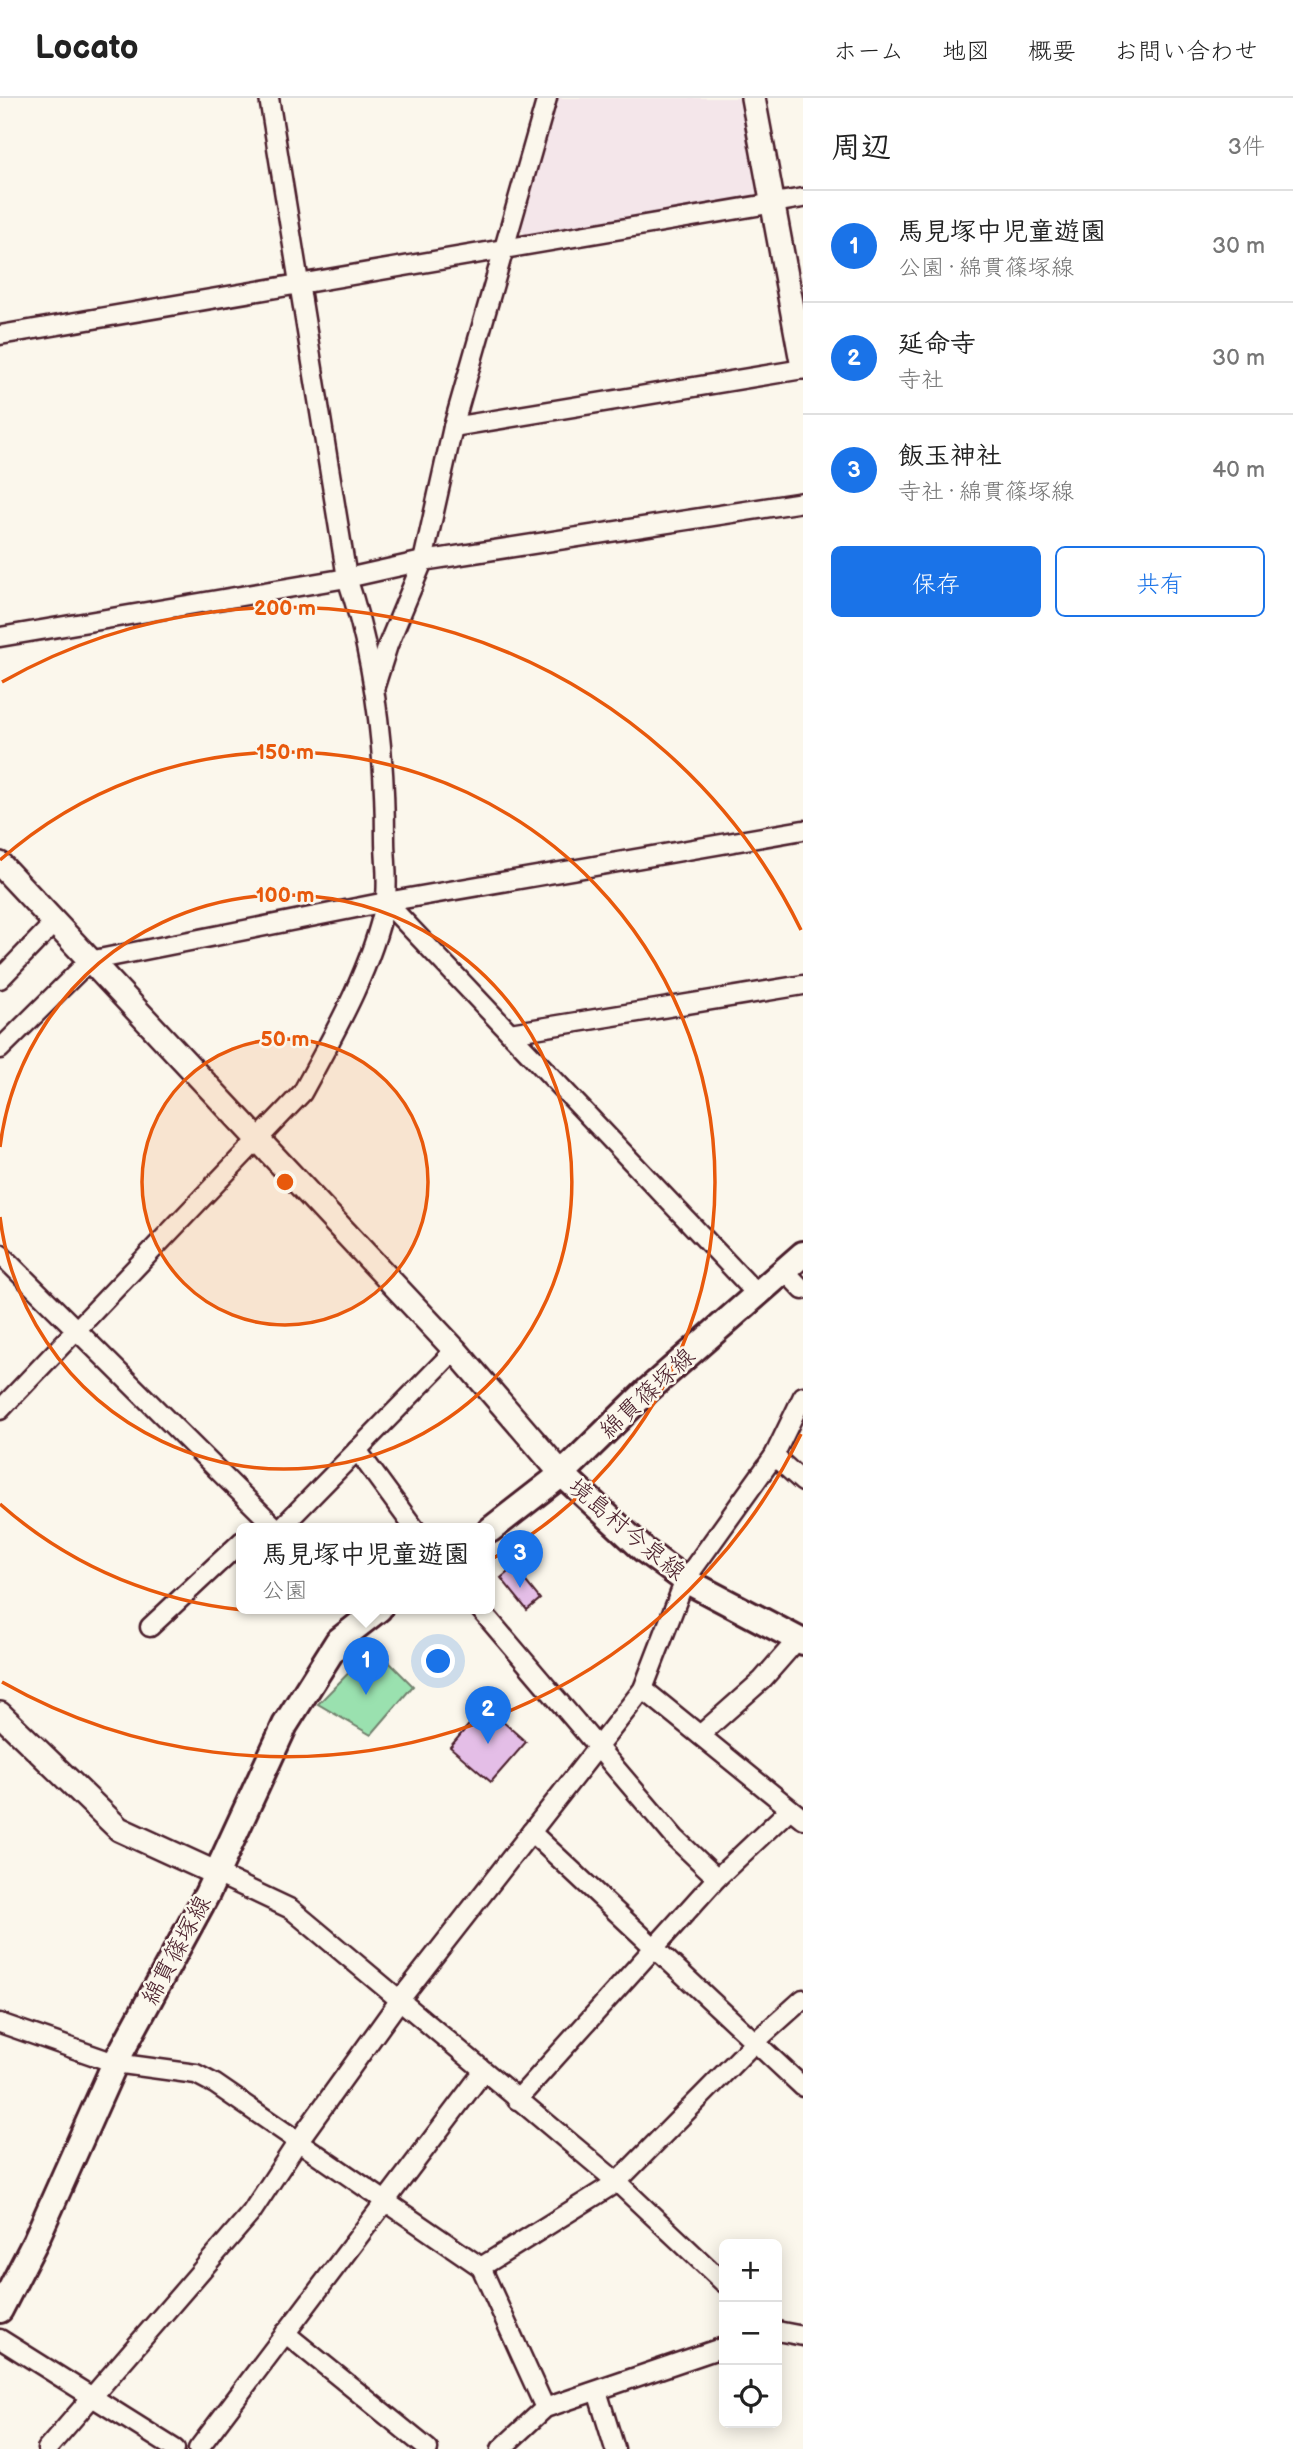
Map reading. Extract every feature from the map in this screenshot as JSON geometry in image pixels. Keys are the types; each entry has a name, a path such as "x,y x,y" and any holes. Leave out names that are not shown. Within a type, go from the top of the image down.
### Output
{"main road":[{"name":"綿貫篠塚線","path":"495,1526 562,1474 648,1390 755,1293 794,1262"},
{"name":"境島村今泉線","path":"562,1474 644,1550 685,1580 801,1641"},
{"name":"綿貫篠塚線","path":"0,2310 36,2242 115,2063 207,1894 285,1725 338,1641 368,1614"}],"street":[{"path":"0,1410 302,1093 334,1035 368,958 386,902 384,762 374,689 358,610 347,578 269,98"},
{"path":"374,689 388,645 423,561 453,427 547,98"},
{"path":"453,427 803,368 753,98"},
{"path":"0,335 803,198"},
{"path":"0,637 347,578 423,561 803,502"},
{"path":"0,1049 89,961 386,902 803,830"},
{"path":"0,864 257,1142 455,1350 562,1474"},
{"path":"386,902 755,1293"},
{"path":"0,979 54,923"},
{"path":"510,1033 803,985"},
{"path":"0,1254 266,1523"},
{"path":"794,1262 803,1290"},
{"path":"272,1523 357,1450 455,1350"},
{"path":"47,2449 94,2398 251,2213 297,2143 399,2001 643,1689 685,1580 774,1456 803,1396"},
{"path":"357,1450 411,1523"},
{"path":"774,1456 803,1482"},
{"path":"150,1627 236,1547"},
{"path":"484,1614 675,1838 717,1878"},
{"path":"700,1735 801,1641"},
{"path":"517,2100 717,1878 797,1814 643,1689"},
{"path":"0,1714 119,1829 291,1909 617,2182 719,2278"},
{"path":"531,1832 803,2087"},
{"path":"481,2267 617,2182 755,2042 803,1999"},
{"path":"0,2023 115,2063 196,2074 215,2084 297,2143 481,2267 545,2408"},
{"path":"198,2449 483,2072"},
{"path":"782,2332 803,2336"},
{"path":"285,2333 428,2449"},
{"path":"0,2339 175,2449"},
{"path":"501,2449 545,2408 719,2349"},
{"path":"597,2390 615,2449"}],"shaded area":[{"path":"555,98 741,98 757,193 751,199 524,235 520,226"}],"green space":[{"path":"374,1647 413,1686 371,1735 318,1704"}],"building":[{"path":"514,1567 540,1599 527,1610 501,1578"},
{"path":"485,1706 526,1742 491,1782 450,1747"}],"place":[{"name":"飯玉神社","path":"520,1588"},
{"name":"馬見塚中児童遊園","path":"366,1695"},
{"name":"延命寺","path":"488,1744"}]}
